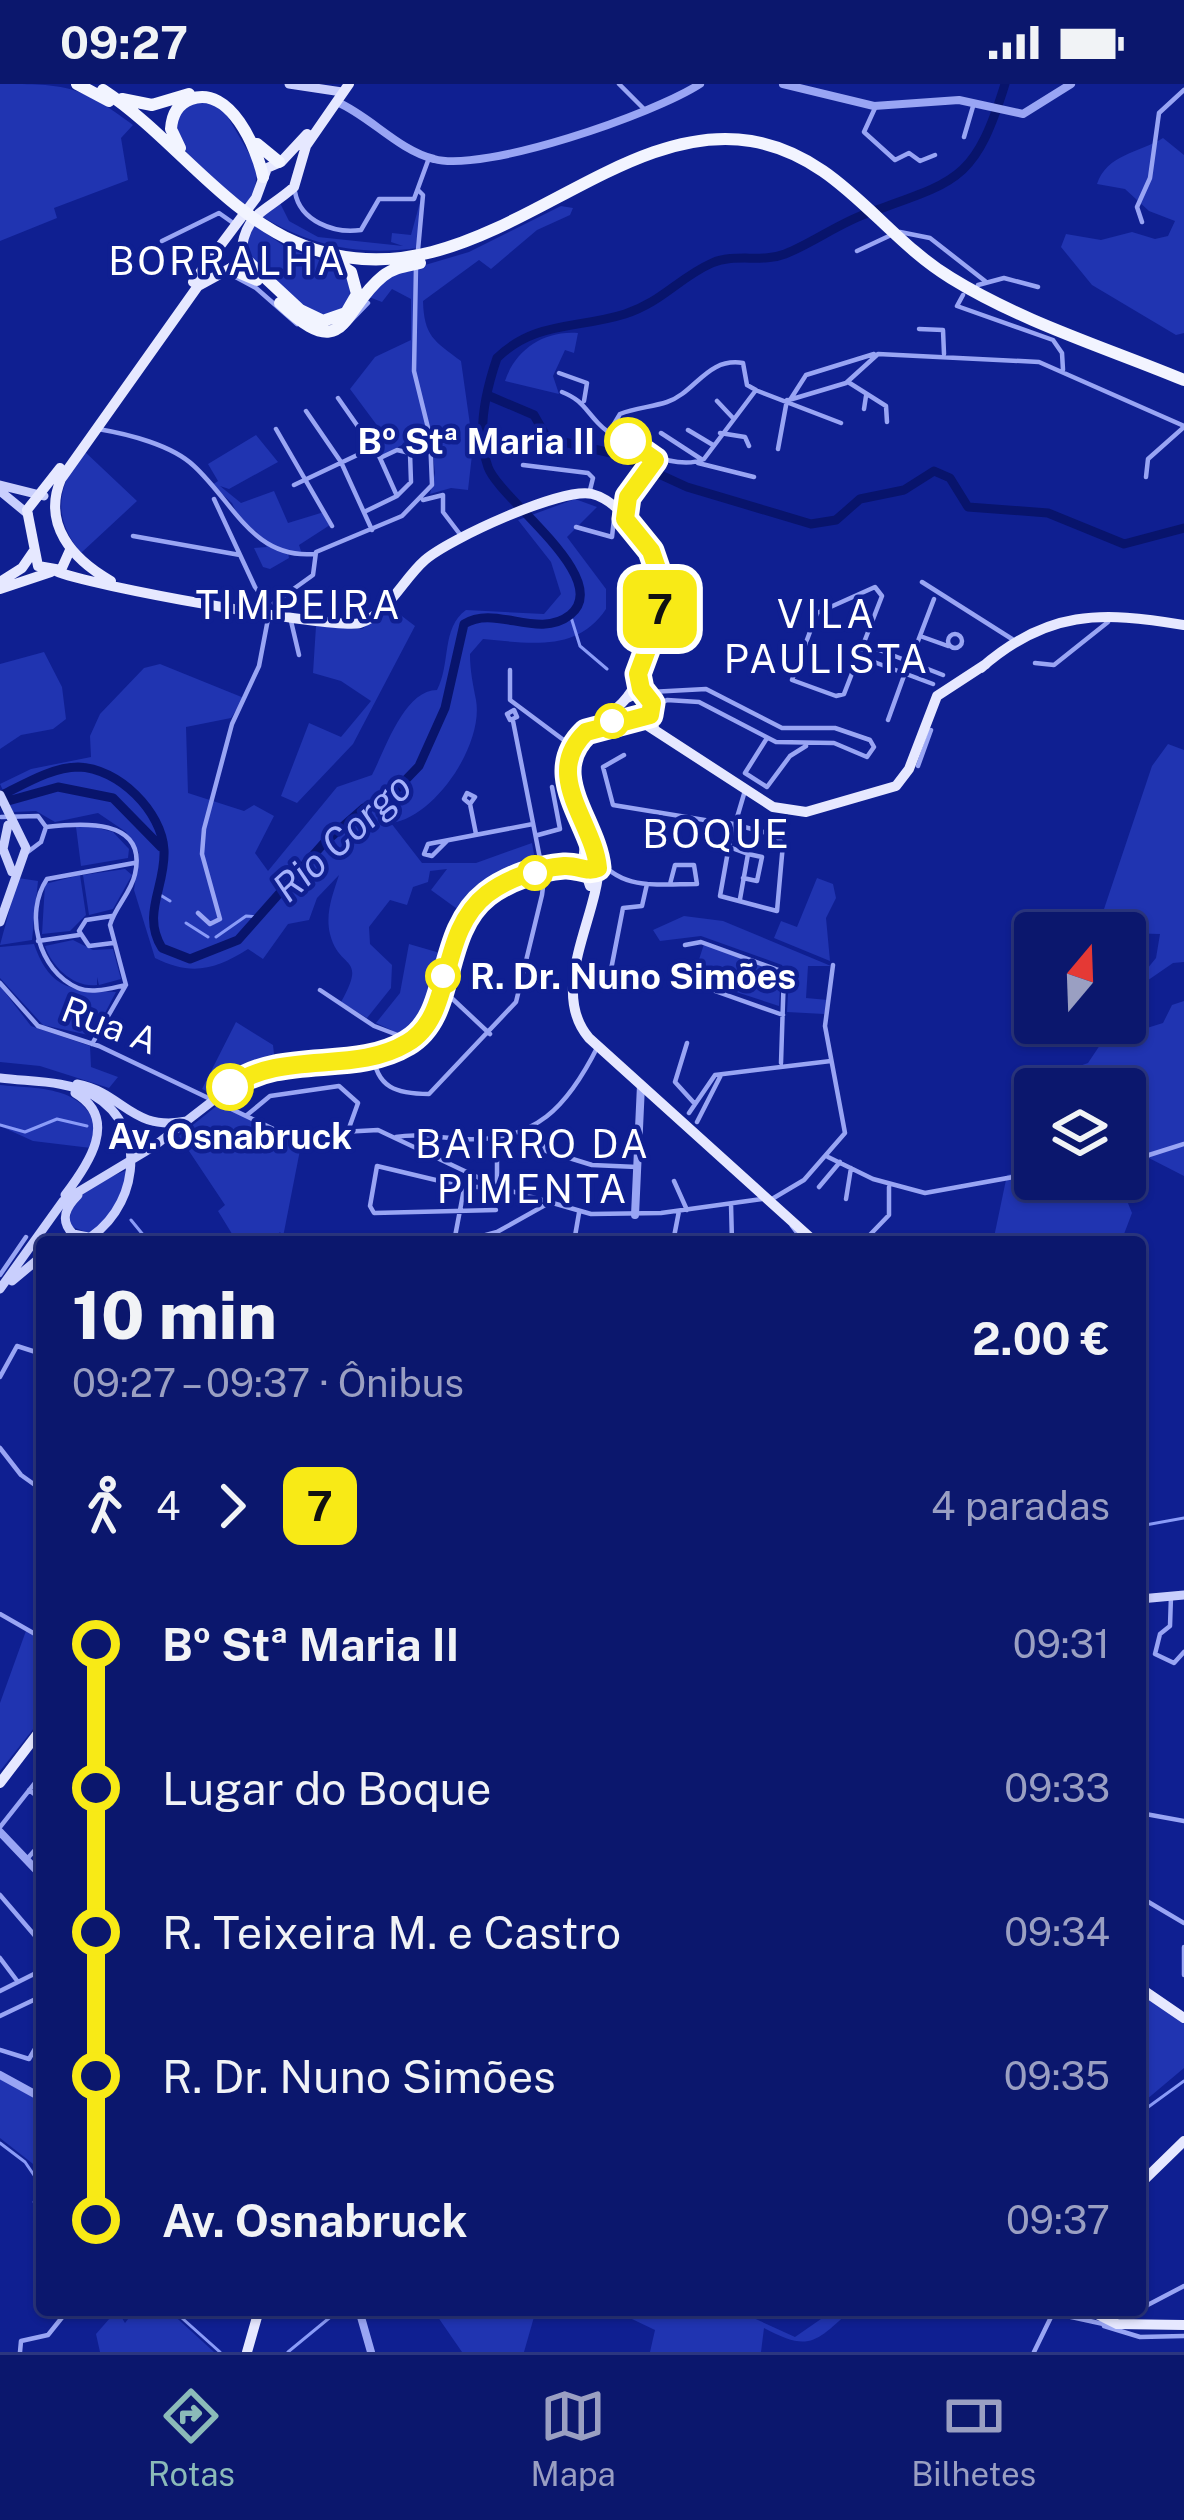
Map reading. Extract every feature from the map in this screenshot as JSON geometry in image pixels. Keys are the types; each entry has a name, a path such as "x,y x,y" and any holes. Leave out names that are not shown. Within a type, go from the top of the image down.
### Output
{"highway":[{"path":"77,84 122,110 274,235 345,266 357,289 350,309 332,320 311,317 241,254"},
{"path":"98,87 145,105 197,92 215,95 280,162"},
{"path":"98,87 253,205"},
{"path":"263,178 257,153 225,106 201,97 178,107 171,126 176,143 253,205 277,233 320,251 370,259 417,259"},
{"path":"228,269 254,277 298,320 322,331 346,324 382,276 682,145 731,139 803,160"},
{"path":"274,235 354,262 417,259 454,250 689,147 756,146 803,160 852,196 920,258 982,299 1184,382"}],"main road":[{"path":"295,85 335,99"},
{"path":"313,91 335,99"},
{"path":"335,99 263,178 240,225 29,516 38,566 49,574 346,625 367,620 422,562 461,538 574,494 589,494 616,509 653,555 662,590 658,620 625,710 644,716 656,730 758,797 797,813 877,795 900,782 917,761 944,689 1053,621 1109,616 1184,626"},
{"path":"253,205 295,183 306,146 335,99"},
{"path":"280,162 290,166 295,183"},
{"path":"263,178 279,195"},
{"path":"0,488 41,522 42,497 198,286 228,269 241,254 240,225"},
{"path":"220,249 233,245 241,254"},
{"path":"220,249 217,261 228,269"},
{"path":"0,488 42,497 67,544 69,560 49,574 0,586"},
{"path":"0,586 20,570 47,535 67,544 106,578 143,590"},
{"path":"638,674 644,716"},
{"path":"644,693 627,699 586,732 573,747 567,776 594,864 572,1000 579,1025 809,1236"},
{"path":"586,732 644,716"},
{"path":"0,799 13,877"},
{"path":"0,922 24,855 22,840 7,823"},
{"path":"5,842 22,840"},
{"path":"8,857 24,855"},
{"path":"50,1216 74,1193 146,1154 256,1071 373,1053 411,1041 428,1022 454,936 473,907 508,882 563,866 594,864"},
{"path":"0,1078 90,1087 152,1123 188,1120"},
{"path":"37,1236 92,1154 99,1125 82,1097 42,1083"},
{"path":"42,1083 96,1097 127,1138 128,1189 116,1212 91,1236"},
{"path":"78,1236 73,1234 66,1211 82,1192 115,1170"},
{"path":"43,1236 74,1193"},
{"path":"88,1236 97,1232"},
{"path":"0,1294 36,1238"},
{"path":"0,1294 36,1246"},
{"path":"11,1281 36,1261"},
{"path":"1146,1598 1184,1595"},
{"path":"0,1783 36,1741"},
{"path":"1146,1992 1184,2018"},
{"path":"1146,2178 1184,2140"},
{"path":"250,2352 260,2316"},
{"path":"1096,2316 1106,2324 1184,2325"}],"street":[{"path":"620,84 648,113"},
{"path":"335,99 429,158 476,163 648,113 700,84"},
{"path":"783,84 876,106 975,103 1029,112 1071,84"},
{"path":"1142,222 1137,207 1150,180 1159,114 1184,90"},
{"path":"335,99 340,109 355,114"},
{"path":"964,137 975,103"},
{"path":"876,106 864,131 867,138 896,160 909,153 920,160 935,155"},
{"path":"295,183 297,204 314,220 351,231 365,228 379,199 410,202 429,158"},
{"path":"418,190 423,195 414,371 434,474 432,485 418,502"},
{"path":"162,241 218,213 240,225"},
{"path":"857,251 896,233 921,235 982,283 1004,278 1038,286"},
{"path":"228,269 236,281 256,288 292,321 314,332 349,327 368,303"},
{"path":"962,296 958,307 978,309 1056,342 1064,370"},
{"path":"919,329 943,330 944,354"},
{"path":"789,400 847,382 878,354"},
{"path":"778,449 789,400 804,376 878,354 944,354 1035,361 1184,426 1148,459 1146,477"},
{"path":"617,434 614,422 620,414 671,400 693,380 726,363 743,363 747,384 756,390 841,423"},
{"path":"559,374 587,383 584,401"},
{"path":"847,382 866,397 864,410"},
{"path":"847,382 886,406 886,422"},
{"path":"701,462 756,390"},
{"path":"562,392 584,401 601,425 653,462 701,462 754,477"},
{"path":"338,398 380,458 398,496"},
{"path":"717,401 734,418"},
{"path":"306,411 341,462 372,530"},
{"path":"102,418 112,432"},
{"path":"276,429 332,526"},
{"path":"688,430 713,445"},
{"path":"92,431 112,432 194,465 231,503 243,527 268,548 314,554 372,530 439,493 445,496 443,512 461,538"},
{"path":"661,433 701,462"},
{"path":"721,433 744,437 749,446"},
{"path":"294,484 372,448"},
{"path":"364,512 398,496 411,482 411,455 400,450 380,458"},
{"path":"576,527 611,538 616,509 653,462"},
{"path":"523,465 589,473 589,494"},
{"path":"625,519 628,497"},
{"path":"214,500 255,587 299,656"},
{"path":"133,536 241,556"},
{"path":"198,913 213,925 220,919 202,854 204,829 232,724 250,690 273,610 313,575 314,554"},
{"path":"922,582 1018,642"},
{"path":"241,606 253,598 255,587"},
{"path":"875,587 881,596 863,644 840,697 790,679 817,613 875,587"},
{"path":"910,662 934,599"},
{"path":"1035,662 1054,664 1109,616"},
{"path":"920,636 948,644"},
{"path":"863,644 910,662 944,689"},
{"path":"858,656 944,689"},
{"path":"510,670 512,702 573,747"},
{"path":"888,720 905,674"},
{"path":"644,693 707,689 785,729 842,729 874,746 867,757 834,743 807,745 766,738 696,701 668,700 644,716"},
{"path":"747,725 755,714"},
{"path":"373,1053 376,1075 384,1085 426,1095 441,1087 517,1000 544,886 513,721"},
{"path":"917,761 931,730"},
{"path":"766,738 745,772 767,787 790,756 807,745"},
{"path":"624,755 603,767 614,806 734,825 778,837 786,857 777,911 720,896 734,825 745,788"},
{"path":"536,836 560,830 552,788"},
{"path":"742,808 758,797"},
{"path":"470,804 476,835"},
{"path":"7,823 31,813 46,827 110,826 129,842 136,862 133,881 112,916 126,986 92,1044"},
{"path":"447,841 533,824"},
{"path":"24,855 41,842 46,827"},
{"path":"22,840 41,842"},
{"path":"729,849 762,857 758,881 743,878"},
{"path":"740,901 748,854"},
{"path":"126,986 89,990 73,985 46,958 38,941 40,891 47,879 136,862"},
{"path":"594,864 622,880"},
{"path":"592,891 604,876 647,884 670,884 697,884 693,865 675,865 670,884"},
{"path":"608,985 623,908 643,906 647,884"},
{"path":"79,935 86,920 112,916"},
{"path":"38,941 79,935"},
{"path":"79,935 89,946 114,943"},
{"path":"685,944 704,942 783,970 781,1063"},
{"path":"393,1138 497,1187 579,1213 635,1215 769,1198 802,1183 845,1132 825,1022 833,965"},
{"path":"684,980 783,1015"},
{"name":"Rua A","path":"0,983 38,1026 92,1044 293,1137 376,1130 393,1138"},
{"path":"441,988 490,1034"},
{"path":"320,990 372,1025 411,1041"},
{"path":"687,1043 675,1082 695,1104"},
{"path":"393,1138 497,1138 551,1118 570,1098 598,1046"},
{"path":"689,1121 695,1104 723,1073 831,1061"},
{"path":"635,1215 641,1084"},
{"path":"247,1115 271,1096 339,1086 358,1103 356,1119 344,1131"},
{"path":"689,1121 705,1091"},
{"path":"640,1116 658,1099"},
{"path":"497,1138 497,1187"},
{"path":"1146,1156 1184,1144"},
{"path":"549,1151 592,1165 638,1167"},
{"path":"825,1156 890,1184 932,1193 1014,1177"},
{"path":"496,1210 373,1212 374,1178 380,1162 465,1187 497,1187"},
{"path":"819,1186 840,1162"},
{"path":"846,1199 851,1168"},
{"path":"674,1180 683,1210 675,1236"},
{"path":"869,1236 890,1213 890,1184"},
{"path":"457,1236 465,1187"},
{"path":"478,1236 548,1204"},
{"path":"731,1204 732,1236"},
{"path":"575,1236 579,1213"},
{"path":"796,1222 791,1230 798,1236"},
{"path":"0,1275 26,1237"},
{"path":"0,1377 16,1347 36,1352"},
{"path":"0,1448 36,1486"},
{"path":"1172,1594 1170,1626 1160,1634 1154,1654 1173,1664 1184,1652"},
{"path":"0,1614 36,1635"},
{"path":"36,1781 0,1829 36,1869"},
{"path":"29,1790 36,1795"},
{"path":"1146,1814 1184,1821"},
{"path":"27,1859 36,1849"},
{"path":"0,1894 36,1937"},
{"path":"1146,1900 1184,1919"},
{"path":"1184,1947 1184,1976"},
{"path":"0,1958 18,1982"},
{"path":"0,1991 36,1973"},
{"path":"0,2016 36,1999"},
{"path":"0,2050 29,2059 36,2048"},
{"path":"0,2075 36,2095"},
{"path":"1146,2306 1184,2286"},
{"path":"20,2352 21,2341 48,2335 63,2316"},
{"path":"361,2316 371,2352"},
{"path":"1034,2352 1052,2316"},
{"path":"1067,2316 1140,2337 1184,2336"}],"shaded area":[{"path":"0,84 41,85 85,94 133,125 121,138 128,180 54,208 57,218 0,241"},
{"path":"210,102 225,112 258,169 253,197 244,204 205,172 178,133 187,104"},
{"path":"1163,138 1184,155 1184,333 1176,335 1092,285 1061,247 1066,234 1101,240 1132,232 1155,239 1168,236 1175,221 1149,211 1125,189 1097,184 1116,160"},
{"path":"422,195 417,248 375,251 336,246 298,235 261,216 280,203 289,221 318,237 403,246 391,242 392,233 411,235"},
{"path":"561,206 573,208 570,215 537,230 491,269 479,260 423,301 432,337 461,361 473,446 468,490 451,488 430,494 435,473 431,438 414,439 382,455 371,441 379,428 350,389 375,357 411,340 411,299 392,289 382,302 369,297 388,276 469,252"},
{"path":"254,225 287,248 343,269 350,294 337,316 307,313 249,260 246,246"},
{"path":"578,333 574,353 565,350 553,376 559,394 505,381 516,360 533,344 554,335"},
{"path":"256,435 278,462 229,489 220,486 241,503 274,491 288,523 324,512 330,525 299,545 302,554 288,553 289,558 270,569 263,567 254,548 267,547 256,531 243,526 232,503 212,485 218,481 208,464"},
{"path":"83,450 137,501 81,553 65,526 61,502 68,476"},
{"path":"575,499 597,507 567,537 606,589 606,609 581,633 566,639 534,643 483,639 470,654 476,718 464,757 424,808 391,823 422,863 476,863 532,843 536,865 492,884 460,911 431,890 447,869 430,871 428,882 413,887 407,905 390,900 369,927 370,944 392,965 391,988 367,1018 341,1002 352,969 334,946 329,926 339,875 317,898 309,920 288,924 263,959 248,949 214,966 180,967 155,958 134,890 139,853 126,832 98,813 55,822 36,811 13,812 0,784 31,769 91,757 90,736 100,714 144,668 160,664 244,698 231,718 186,727 188,793 244,811 254,805 274,816 255,853 268,871 337,787 372,775 405,710 425,693 437,690 453,626 466,610 544,614 561,594 551,562 518,520"},
{"path":"390,607 415,626 353,744 297,803 281,796 309,723 341,737 371,701 341,681 313,673 316,626 362,629"},
{"path":"44,652 62,687 66,719 53,729 21,735 0,749 0,664"},
{"path":"1168,744 1184,750 1184,962 1173,963 1146,982 1160,934 1146,934 1146,912 1103,912 1152,766"},
{"path":"76,827 113,832 129,849 128,858 81,866"},
{"path":"125,869 132,875 113,909 89,915 83,875"},
{"path":"80,875 86,915 70,931 42,934 45,884"},
{"path":"18,878 38,881 32,940 0,945"},
{"path":"817,878 833,884 836,898 826,918 830,961 774,938 781,921 797,927"},
{"path":"684,916 723,921 831,966 808,966 806,998 828,1000 824,1014 787,1012 789,976 782,965 701,936 660,941 653,930"},
{"path":"73,940 93,950 113,949 121,979 99,985 97,977 97,985 88,985 65,974 45,946"},
{"path":"34,944 48,972 66,986 116,992 93,1036 43,1025 0,978 0,947"},
{"path":"409,944 440,953 428,1009 406,1037 376,1023 400,993"},
{"path":"704,944 781,973 779,1006 693,978"},
{"path":"0,986 31,1026 90,1046 91,1067 118,1077 109,1088 40,1066 0,1062"},
{"path":"1184,1001 1184,1176 1146,1157 1146,1068 1074,1068 1088,1063 1101,1044 1146,1044 1146,1028 1163,1023 1172,1005"},
{"path":"236,1022 273,1045 275,1063 246,1069 213,1094 202,1089"},
{"path":"0,1085 55,1091 79,1102 95,1124 91,1148 33,1141 0,1126"},
{"path":"219,1104 301,1145 283,1236 280,1232 276,1236 233,1236 218,1211 225,1205 179,1136"},
{"path":"127,1170 119,1204 91,1234 70,1226 80,1197"},
{"path":"1014,1173 1014,1200 1127,1200 1132,1213 1123,1236 994,1236 1007,1175"},
{"path":"27,1628 36,1635 36,1726 0,1771 0,1703"},
{"path":"1146,1997 1184,2022 1184,2068 1146,2100"},
{"path":"0,2077 36,2098 36,2166 0,2138"},
{"path":"112,2316 121,2316 125,2323 130,2316 175,2316 214,2352 100,2352 96,2334"},
{"path":"437,2316 534,2316 524,2352 462,2352"},
{"path":"626,2316 749,2316 795,2337 825,2316 844,2316 820,2337 802,2342 764,2328 761,2352 650,2352 655,2330"}],"waterway":[{"name":"Rio Corgo","path":"0,796 38,777 78,767 123,784 147,807 161,836 164,863 154,923 162,948 190,959 238,940 324,843 364,808 394,792 419,766 445,708 464,624 489,618 558,622 580,600 578,581 567,561 488,467 483,426 497,358 542,332 638,309 712,263 785,254 857,217 943,184 959,173 984,141 1005,84"},
{"path":"487,395 534,415 546,436 555,440 615,454 687,487 811,524 836,520 860,499 904,490 934,471 950,478 968,507 1048,513 1124,544 1184,528"},
{"path":"570,614 580,646 607,669"},
{"name":"Rio Corgo","path":"1,803 58,787 113,798 161,847"},
{"path":"157,893 170,901"},
{"path":"216,937 246,916 259,917"},
{"path":"186,923 208,937"},
{"path":"0,1125 25,1132 57,1119 87,1126"},
{"path":"131,1220 144,1236"},
{"path":"1146,1525 1184,1518"},
{"path":"1146,2109 1184,2081"},
{"path":"0,2143 25,2162 36,2178"},
{"path":"180,2316 220,2352"},
{"path":"288,2352 332,2316"},
{"path":"717,2316 723,2316"}],"bus line":[{"name":"7","path":"230,1087 256,1071 388,1051 407,1043 430,1017 454,936 482,898 524,875 563,866 591,872 598,868 599,860 568,783 569,758 586,732 650,715 652,703 641,689 638,674 662,598 657,562 625,519 628,497 655,460 628,441"}],"place":[{"name":"Bº Stª Maria II","path":"628,441"},
{"name":"R. Dr. Nuno Simões","path":"443,976"},
{"name":"Av. Osnabruck","path":"230,1087"}],"district":[{"name":"BORRALHA","path":"228,261"},
{"name":"TIMPEIRA","path":"299,605"},
{"name":"VILA PAULISTA","path":"827,636"},
{"name":"BOQUE","path":"717,834"},
{"name":"BAIRRO DA PIMENTA","path":"533,1166"}]}
